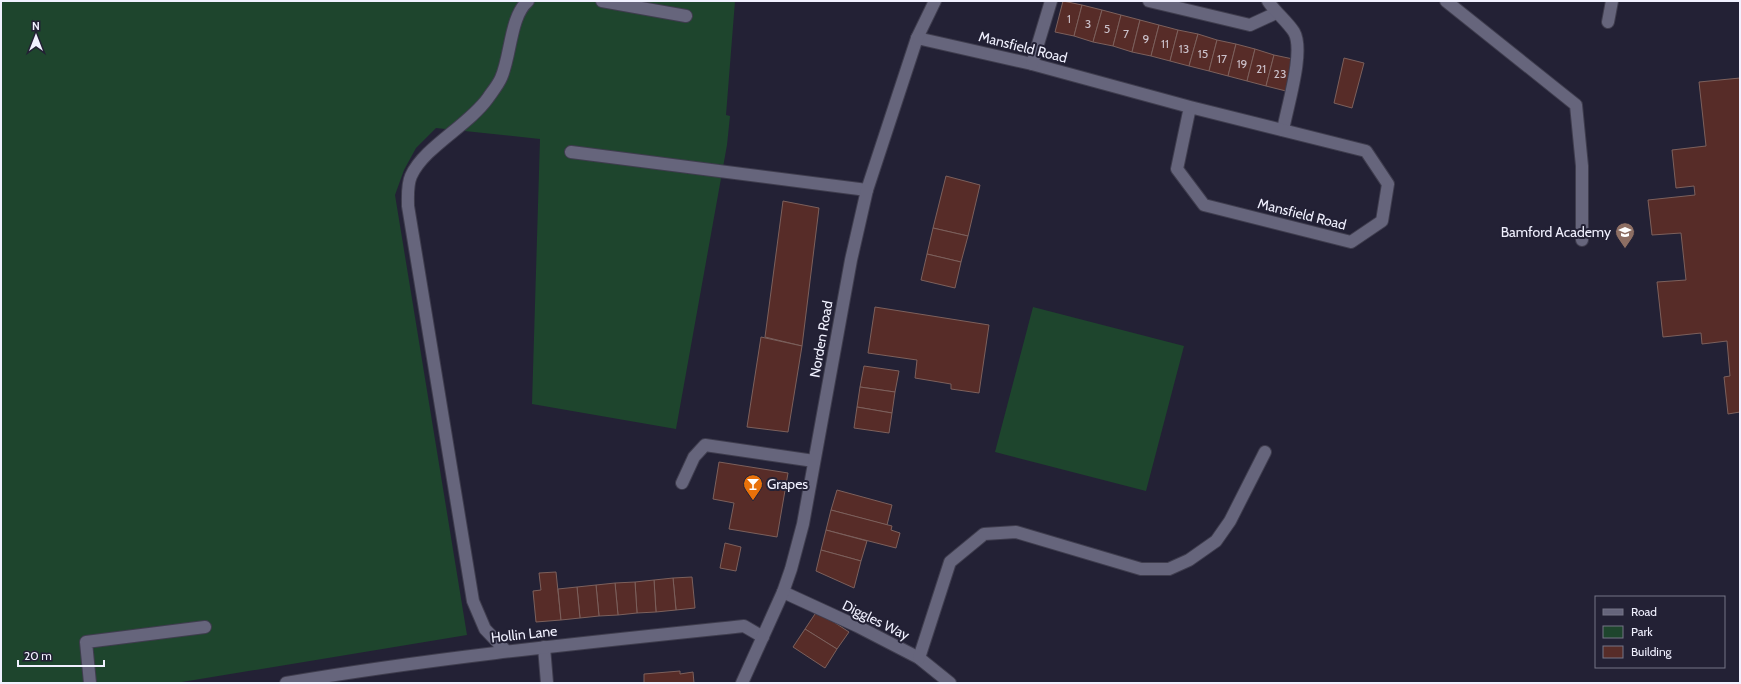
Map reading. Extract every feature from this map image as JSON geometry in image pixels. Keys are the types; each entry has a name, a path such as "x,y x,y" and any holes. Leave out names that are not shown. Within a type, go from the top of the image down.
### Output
{"street":[{"path":"506,651 485,629 473,601 408,206 408,192 411,177 421,161 479,109 501,78 517,19 523,5 528,1"},
{"path":"602,1 686,16"},
{"name":"Norden Road","path":"742,683 783,592 803,524 851,260 867,190 918,38 935,1"},
{"path":"1032,64 1051,1"},
{"path":"1148,1 1250,25 1276,13"},
{"path":"1268,1 1276,13 1294,32 1298,44 1298,58 1283,130"},
{"path":"1446,1 1576,105 1582,166 1582,240"},
{"path":"1608,22 1612,1"},
{"name":"Mansfield Road","path":"918,38 1032,64 1190,107 1366,151 1388,184 1382,221 1351,242 1204,205 1177,169 1190,107"},
{"path":"570,152 867,190"},
{"path":"682,483 694,457 705,445 814,461"},
{"path":"919,658 950,562 984,534 1016,532 1141,569 1169,569 1189,560 1216,541 1230,521 1265,452"},
{"name":"Diggles Way","path":"783,592 857,626 919,658 950,683"},
{"name":"Hollin Lane","path":"286,683 367,669 506,651 744,626 763,637"},
{"path":"90,683 86,642 205,628"},
{"path":"544,647 547,683"}],"green space":[{"path":"1,1 735,1 726,115 730,116 727,145 676,429 532,404 540,139 436,128 416,148 404,170 395,195 467,635 176,683 1,683"},
{"path":"1033,307 1184,346 1146,491 995,452"}],"building":[{"path":"1063,1 1082,5 1074,36 1055,32"},
{"path":"1082,5 1102,10 1093,42 1074,36"},
{"path":"1102,10 1121,15 1113,46 1093,42"},
{"path":"1121,15 1140,20 1132,52 1113,46"},
{"path":"1140,20 1159,25 1151,56 1132,52"},
{"path":"1159,25 1178,30 1170,61 1151,56"},
{"path":"1178,30 1198,34 1189,66 1170,61"},
{"path":"1198,34 1217,40 1209,71 1189,66"},
{"path":"1217,40 1236,44 1228,76 1209,71"},
{"path":"1236,44 1255,49 1247,81 1228,76"},
{"path":"1255,49 1274,55 1266,86 1247,81"},
{"path":"1274,55 1293,59 1286,91 1266,86"},
{"path":"1344,58 1364,63 1352,108 1334,103"},
{"path":"1740,78 1740,412 1728,414 1724,377 1730,376 1727,341 1702,344 1701,333 1663,337 1657,282 1686,280 1681,233 1652,235 1648,200 1695,195 1694,186 1676,188 1672,150 1706,146 1699,82"},
{"path":"946,176 980,185 968,236 933,228"},
{"path":"783,201 819,208 802,346 765,337"},
{"path":"933,228 968,236 961,262 927,254"},
{"path":"927,254 961,262 955,288 921,280"},
{"path":"875,307 989,325 979,393 951,389 951,384 915,378 917,360 868,353"},
{"path":"761,337 802,346 788,432 747,427"},
{"path":"864,366 899,371 895,392 860,387"},
{"path":"860,387 895,392 892,413 857,407"},
{"path":"857,407 892,413 889,433 854,428"},
{"name":"Grapes","path":"719,462 788,473 777,537 729,529 734,503 713,499"},
{"path":"837,490 892,505 887,525 831,510"},
{"path":"831,510 892,526 891,530 900,533 896,548 826,530"},
{"path":"826,530 867,541 861,561 821,550"},
{"path":"725,543 741,547 736,571 720,568"},
{"path":"821,550 861,561 854,588 816,571"},
{"path":"556,572 561,620 536,622 533,591 541,590 539,573"},
{"path":"692,577 695,608 676,610 673,578"},
{"path":"673,578 676,610 656,612 654,580"},
{"path":"654,580 656,612 637,613 635,582"},
{"path":"635,582 637,613 618,615 615,583"},
{"path":"615,583 618,615 599,616 596,585"},
{"path":"596,585 599,616 580,618 577,587"},
{"path":"577,587 580,618 561,620 558,589"},
{"path":"817,611 849,632 837,649 805,629"},
{"path":"805,629 837,649 825,668 793,647"},
{"path":"680,671 680,674 693,672 694,683 644,683 644,674"}],"place":[{"name":"Bamford Academy","path":"1625,249"},
{"name":"Grapes","path":"753,501"}]}
